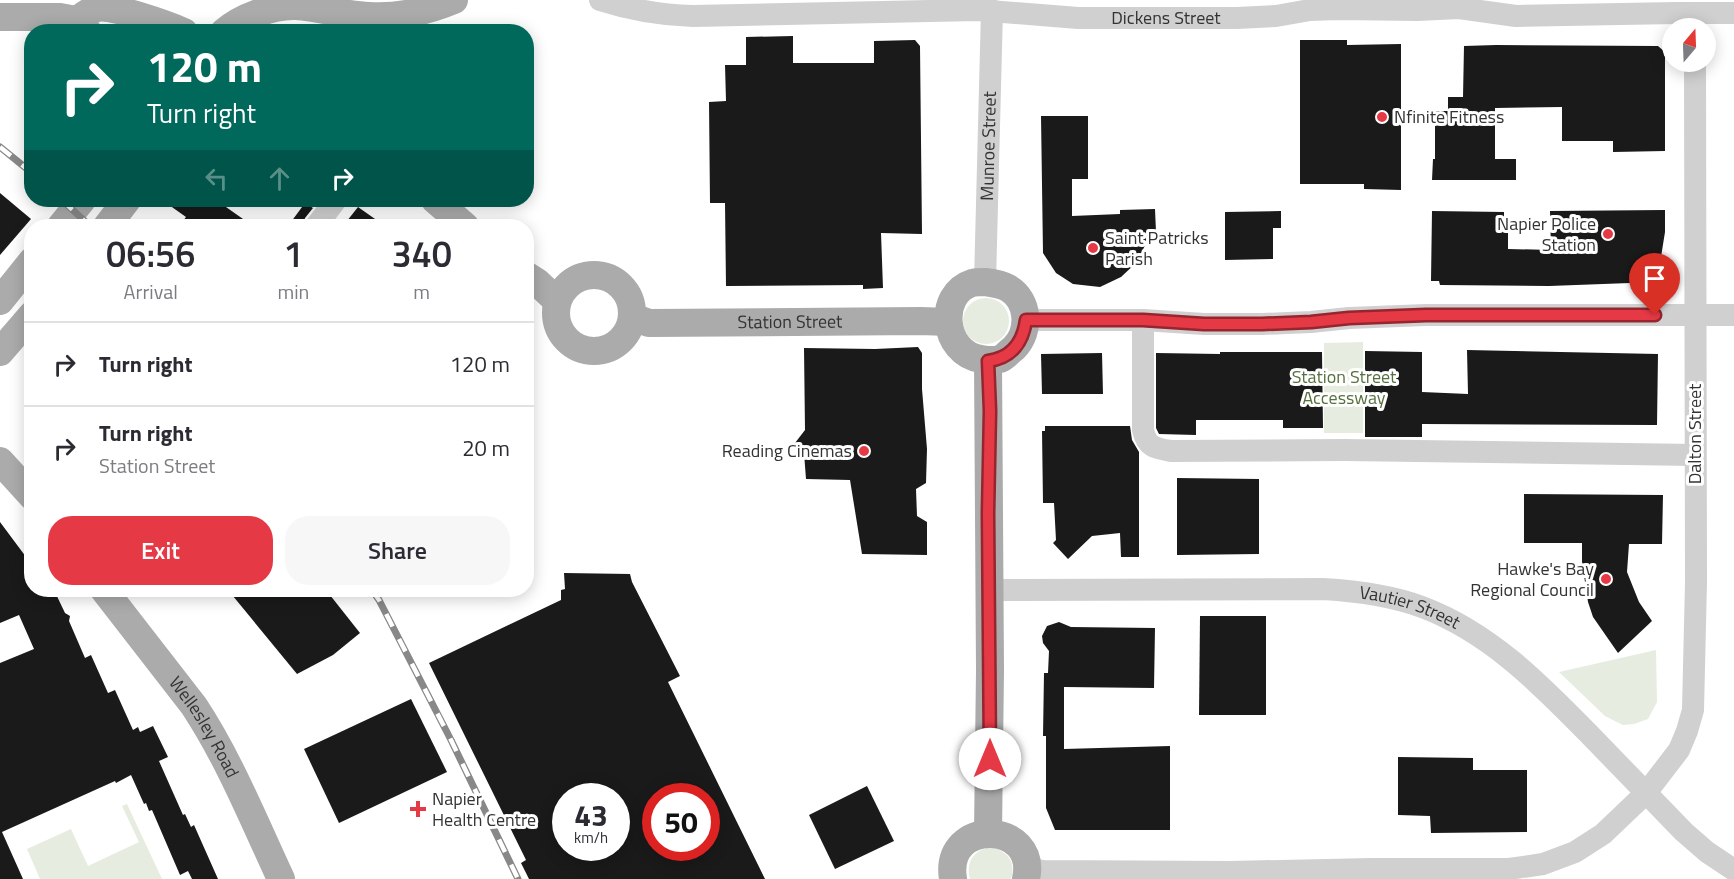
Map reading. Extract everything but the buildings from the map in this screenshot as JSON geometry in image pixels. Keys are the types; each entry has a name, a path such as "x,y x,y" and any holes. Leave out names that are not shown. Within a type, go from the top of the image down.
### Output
{"main road":[{"path":"233,24 255,14 294,6 364,24 426,10 454,0"},
{"path":"84,24 97,8 140,16 162,24"},
{"path":"0,17 60,18 76,24"},
{"path":"67,219 76,207"},
{"path":"112,219 121,207"},
{"path":"443,207 457,219"},
{"path":"0,301 24,271"},
{"path":"593,275 608,278 622,287 630,301 632,317 627,333 616,345 601,351 585,350 570,344 560,332 556,316 557,301 565,287 578,278 593,275"},
{"path":"534,280 557,301"},
{"path":"986,282 1008,288 1024,309 1026,320 1024,334 1018,344 1000,359 988,361 963,352 954,343 948,322 949,310 960,291 971,284 986,282"},
{"name":"Station Street","path":"632,317 649,323 948,322"},
{"path":"0,352 17,318"},
{"path":"988,361 990,411 988,834"},
{"path":"0,461 24,487"},
{"path":"0,480 24,492"},
{"name":"Wellesley Road","path":"109,597 207,725 281,879"},
{"path":"946,876 962,843 975,836 988,834 1006,837 1019,844 1025,855 1027,874"}],"street":[{"name":"Dickens Street","path":"600,0 622,7 657,7 693,16 832,6 992,10 1078,18 1142,9 1257,17 1337,9 1460,8 1516,16 1586,8 1695,14 1734,13"},
{"name":"Munroe Street","path":"986,282 992,10"},
{"name":"Dalton Street","path":"1027,874 1042,871 1371,874 1509,869 1543,864 1575,852 1603,834 1646,793 1679,750 1693,710 1696,582 1695,72"},
{"path":"321,219 331,207"},
{"path":"1026,320 1143,320 1204,324 1262,324 1426,315 1734,315"},
{"path":"1143,320 1143,430 1145,438 1154,447 1171,451 1204,449 1344,450 1695,455"},
{"name":"Vautier Street","path":"989,590 1323,589 1363,592 1421,606 1449,618 1476,634 1520,666 1684,832 1707,852 1734,870"}],"green space":[{"path":"986,298 1002,305 1009,321 1002,337 986,344 970,337 963,321 970,305"},
{"name":"Station Street Accessway","path":"1363,342 1363,433 1324,433 1324,343"},
{"path":"1656,650 1657,702 1648,719 1634,724 1623,725 1605,716 1559,672"},
{"path":"127,804 162,879 40,879 27,849 71,829 88,866 139,842 122,806"},
{"path":"992,847 1009,858 1012,868 1011,879 970,879 970,861 976,853"}],"railway":[{"path":"0,147 24,166"},
{"path":"70,207 82,219"},
{"path":"377,597 451,740 518,879"}],"place":[{"name":"Nfinite Fitness","path":"1382,117"},
{"name":"Napier Police Station","path":"1608,234"},
{"name":"Saint Patricks Parish","path":"1093,248"},
{"name":"Reading Cinemas","path":"864,451"},
{"name":"Hawke's Bay Regional Council","path":"1606,579"},
{"name":"Napier Health Centre","path":"418,809"}],"route":[{"path":"990,759 988,361 1000,359 1018,344 1024,334 1026,320 1143,320 1204,324 1262,324 1426,315 1655,315"}]}
